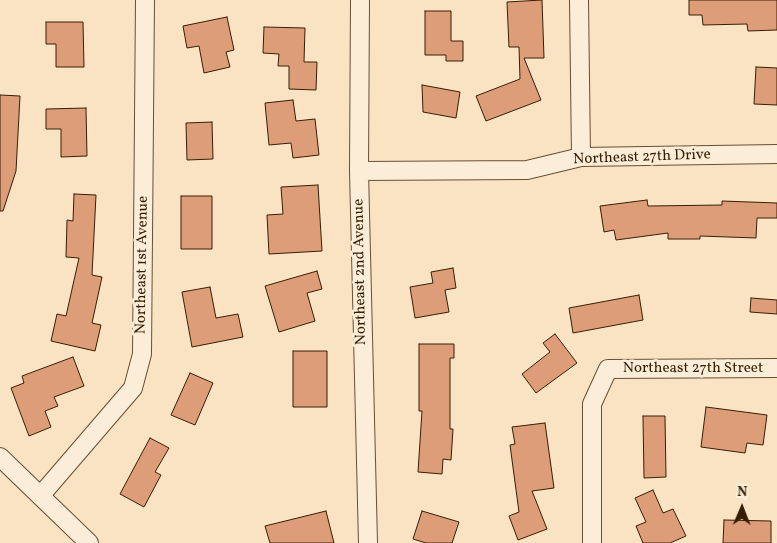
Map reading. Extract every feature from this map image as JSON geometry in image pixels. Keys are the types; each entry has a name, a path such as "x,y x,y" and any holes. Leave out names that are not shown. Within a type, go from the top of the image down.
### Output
{"street":[{"name":"Northeast 1st Avenue","path":"41,494 133,388 142,354 145,0"},
{"name":"Northeast 2nd Avenue","path":"360,0 359,171 368,543"},
{"path":"579,0 581,157"},
{"name":"Northeast 27th Drive","path":"359,171 527,170 581,157 777,154"},
{"name":"Northeast 27th Street","path":"592,543 592,404 608,369 777,368"},
{"path":"0,457 41,494 89,543"}],"building":[{"path":"542,0 544,58 524,58 541,100 486,121 476,96 520,79 519,47 509,47 507,2"},
{"path":"689,0 777,0 777,30 748,31 747,24 703,25 702,15 689,15"},
{"path":"425,11 451,11 451,41 463,41 463,61 446,61 446,55 425,55"},
{"path":"227,17 234,50 226,52 230,67 204,73 199,46 187,48 183,26"},
{"path":"46,22 83,22 84,67 56,67 56,44 46,44"},
{"path":"264,27 305,28 304,62 317,62 316,90 289,89 289,66 278,66 279,54 263,53"},
{"path":"756,67 777,68 777,105 754,104"},
{"path":"422,85 460,92 456,118 423,112"},
{"path":"0,95 20,96 16,171 3,211 0,211"},
{"path":"293,100 296,121 315,119 319,155 293,158 291,143 269,145 265,103"},
{"path":"86,108 87,156 61,157 61,129 46,129 46,109"},
{"path":"212,122 213,159 187,160 186,123"},
{"path":"318,185 322,251 269,254 267,215 283,214 281,187"},
{"path":"74,194 96,195 92,275 102,277 92,323 101,325 95,351 51,341 57,314 66,316 79,258 66,257 67,220 73,221"},
{"path":"181,196 212,196 212,249 181,249"},
{"path":"647,200 648,206 722,205 722,201 777,203 777,218 757,218 756,238 700,236 700,239 668,239 668,233 616,240 614,230 604,232 600,206"},
{"path":"453,268 456,288 445,290 449,312 415,318 410,287 433,283 431,272"},
{"path":"317,271 322,289 307,293 315,321 279,332 265,286"},
{"path":"210,287 216,318 238,314 243,337 192,347 182,292"},
{"path":"639,295 643,320 573,333 569,308"},
{"path":"751,298 777,300 777,314 750,312"},
{"path":"555,334 577,363 536,393 522,374 550,352 543,343"},
{"path":"419,344 454,344 454,358 450,358 450,429 453,429 451,460 443,459 442,474 418,472 422,411 419,411"},
{"path":"293,351 327,351 327,407 293,407"},
{"path":"73,357 84,386 54,397 58,406 45,411 51,427 29,436 11,388 24,383 22,376"},
{"path":"190,373 213,383 195,425 171,415"},
{"path":"706,407 767,415 763,445 747,443 745,453 701,447"},
{"path":"643,416 665,416 666,477 644,478"},
{"path":"545,423 554,488 532,491 547,529 518,540 509,516 519,512 510,445 515,444 512,427"},
{"path":"150,438 169,448 155,472 161,475 144,507 120,494"},
{"path":"653,490 663,513 673,509 686,536 670,543 643,543 636,526 646,522 635,498"},
{"path":"326,511 334,543 270,543 265,526"},
{"path":"422,511 459,522 452,543 426,543 413,539"},
{"path":"724,520 771,521 771,543 723,543"}]}
